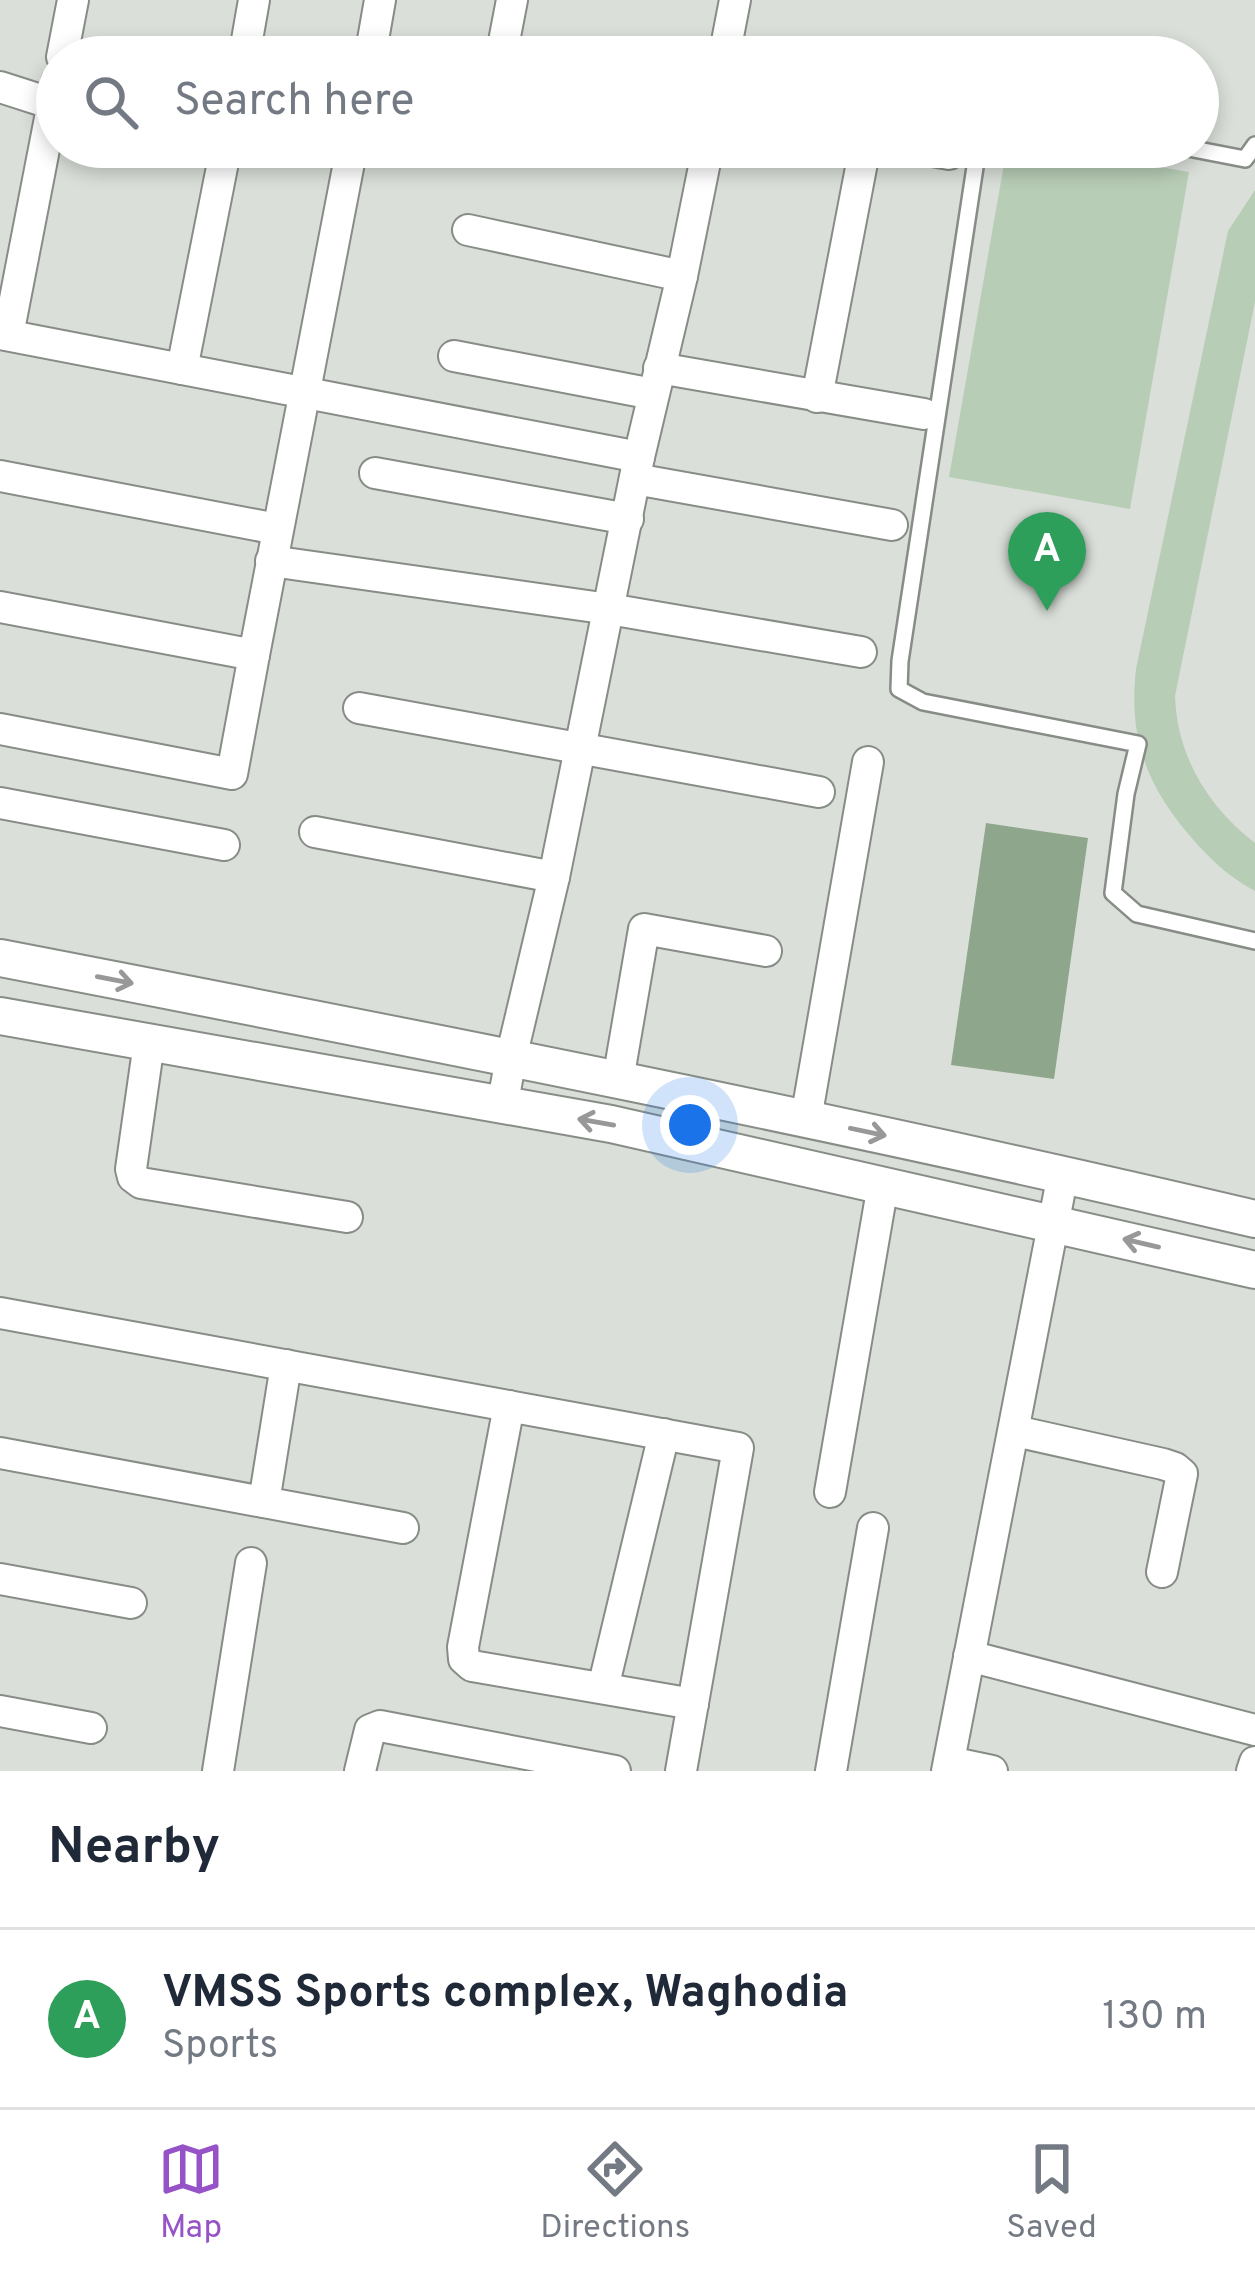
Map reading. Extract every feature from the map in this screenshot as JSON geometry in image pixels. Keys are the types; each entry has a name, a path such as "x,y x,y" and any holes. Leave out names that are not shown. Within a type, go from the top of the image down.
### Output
{"street":[{"path":"66,36 73,0"},
{"path":"253,36 254,0"},
{"path":"374,36 380,0"},
{"path":"505,36 512,0"},
{"path":"728,36 735,0"},
{"path":"0,87 36,91"},
{"path":"39,168 4,334 306,393 892,524"},
{"path":"182,369 222,168"},
{"path":"0,729 232,774 348,168"},
{"path":"502,1107 704,168"},
{"path":"817,397 861,168"},
{"path":"468,230 682,276"},
{"path":"454,356 817,397 924,414"},
{"path":"374,473 628,519"},
{"path":"0,476 277,529"},
{"path":"271,561 609,609 861,652"},
{"path":"0,607 254,655"},
{"path":"359,708 819,792"},
{"path":"806,1119 868,762"},
{"path":"0,803 224,845"},
{"path":"315,832 554,878"},
{"path":"618,1080 644,929 766,951"},
{"path":"0,958 806,1119 1255,1219"},
{"path":"0,1016 611,1124 1255,1270"},
{"path":"149,1043 133,1177 141,1183 347,1216"},
{"path":"992,1771 948,1766 1063,1174"},
{"path":"830,1492 883,1185"},
{"path":"0,1313 738,1448 681,1771"},
{"path":"264,1502 286,1365"},
{"path":"509,1406 464,1659 472,1666 693,1704"},
{"path":"1015,1431 1163,1464 1182,1474 1162,1572"},
{"path":"603,1688 664,1434"},
{"path":"0,1453 403,1528"},
{"path":"831,1771 873,1528"},
{"path":"218,1771 251,1563"},
{"path":"0,1580 131,1603"},
{"path":"969,1656 1255,1730"},
{"path":"0,1711 91,1728"},
{"path":"360,1771 370,1730 380,1726 615,1771"},
{"path":"1252,1771 1255,1762"}],"lane":[{"path":"1219,154 1245,159 1255,145"},
{"path":"974,168 899,689 923,702 1138,744 1113,893 1137,914 1255,941"}],"shaded area":[{"path":"1003,168 1189,172 1130,509 949,477"},
{"path":"1255,190 1255,302 1175,696 1182,739 1198,778 1223,813 1255,843 1255,891 1209,857 1165,803 1145,763 1134,695 1228,231"},
{"path":"986,823 1088,838 1054,1079 951,1065"}],"place":[{"name":"VMSS Sports complex, Waghodia","path":"1047,611"}]}
